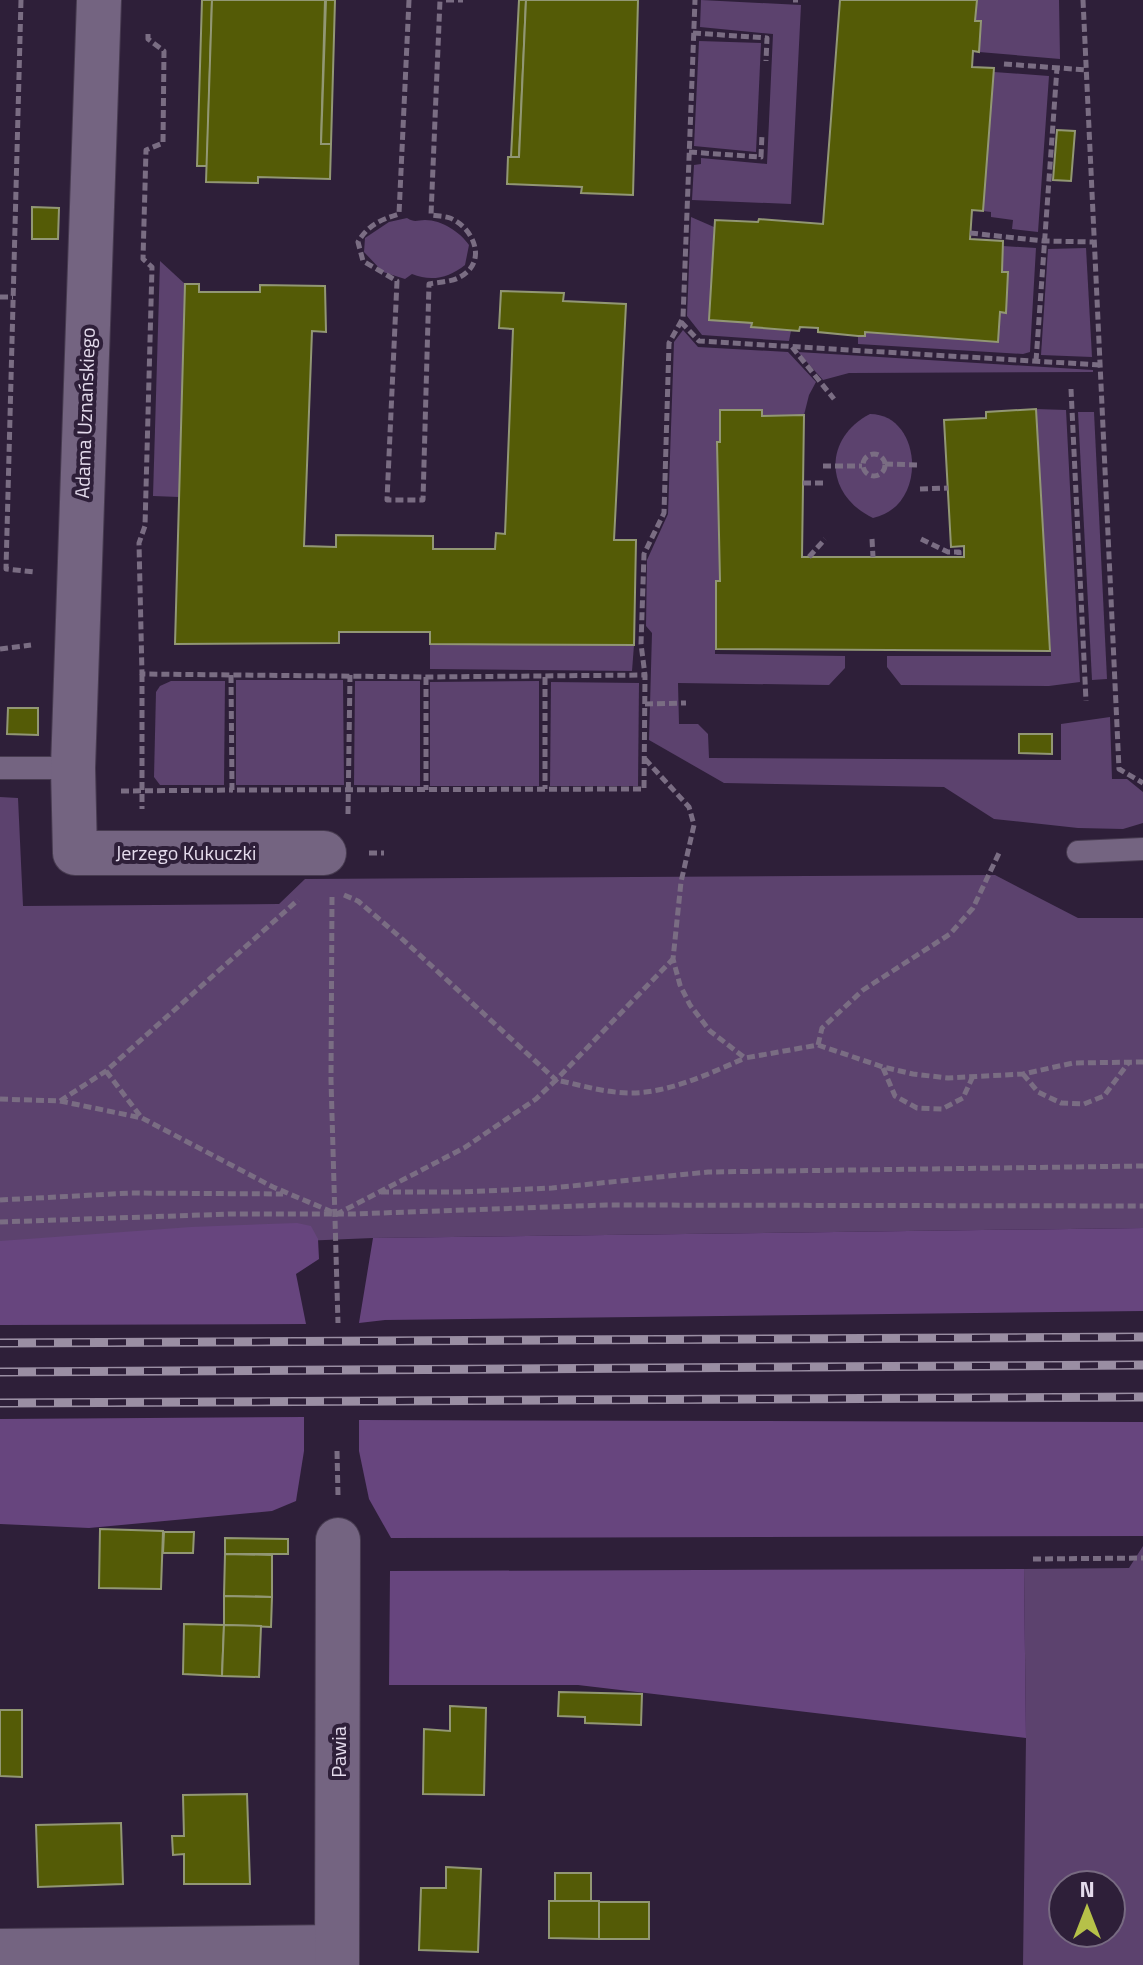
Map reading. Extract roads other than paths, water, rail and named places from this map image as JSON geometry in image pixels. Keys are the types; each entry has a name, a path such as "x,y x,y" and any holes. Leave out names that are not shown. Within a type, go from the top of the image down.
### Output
{"street":[{"name":"Adama Uznańskiego","path":"74,826 73,768 99,0"},
{"name":"Jerzego Kukuczki","path":"74,826 75,853 324,853"},
{"name":"Pawia","path":"337,1956 338,1540"},
{"path":"0,1951 337,1956"}],"lane":[{"path":"0,768 73,768"},
{"path":"1078,852 1143,849"}],"railway":[{"path":"0,1343 1143,1337"},
{"path":"0,1372 1143,1365"},
{"path":"0,1403 1143,1397"}]}
